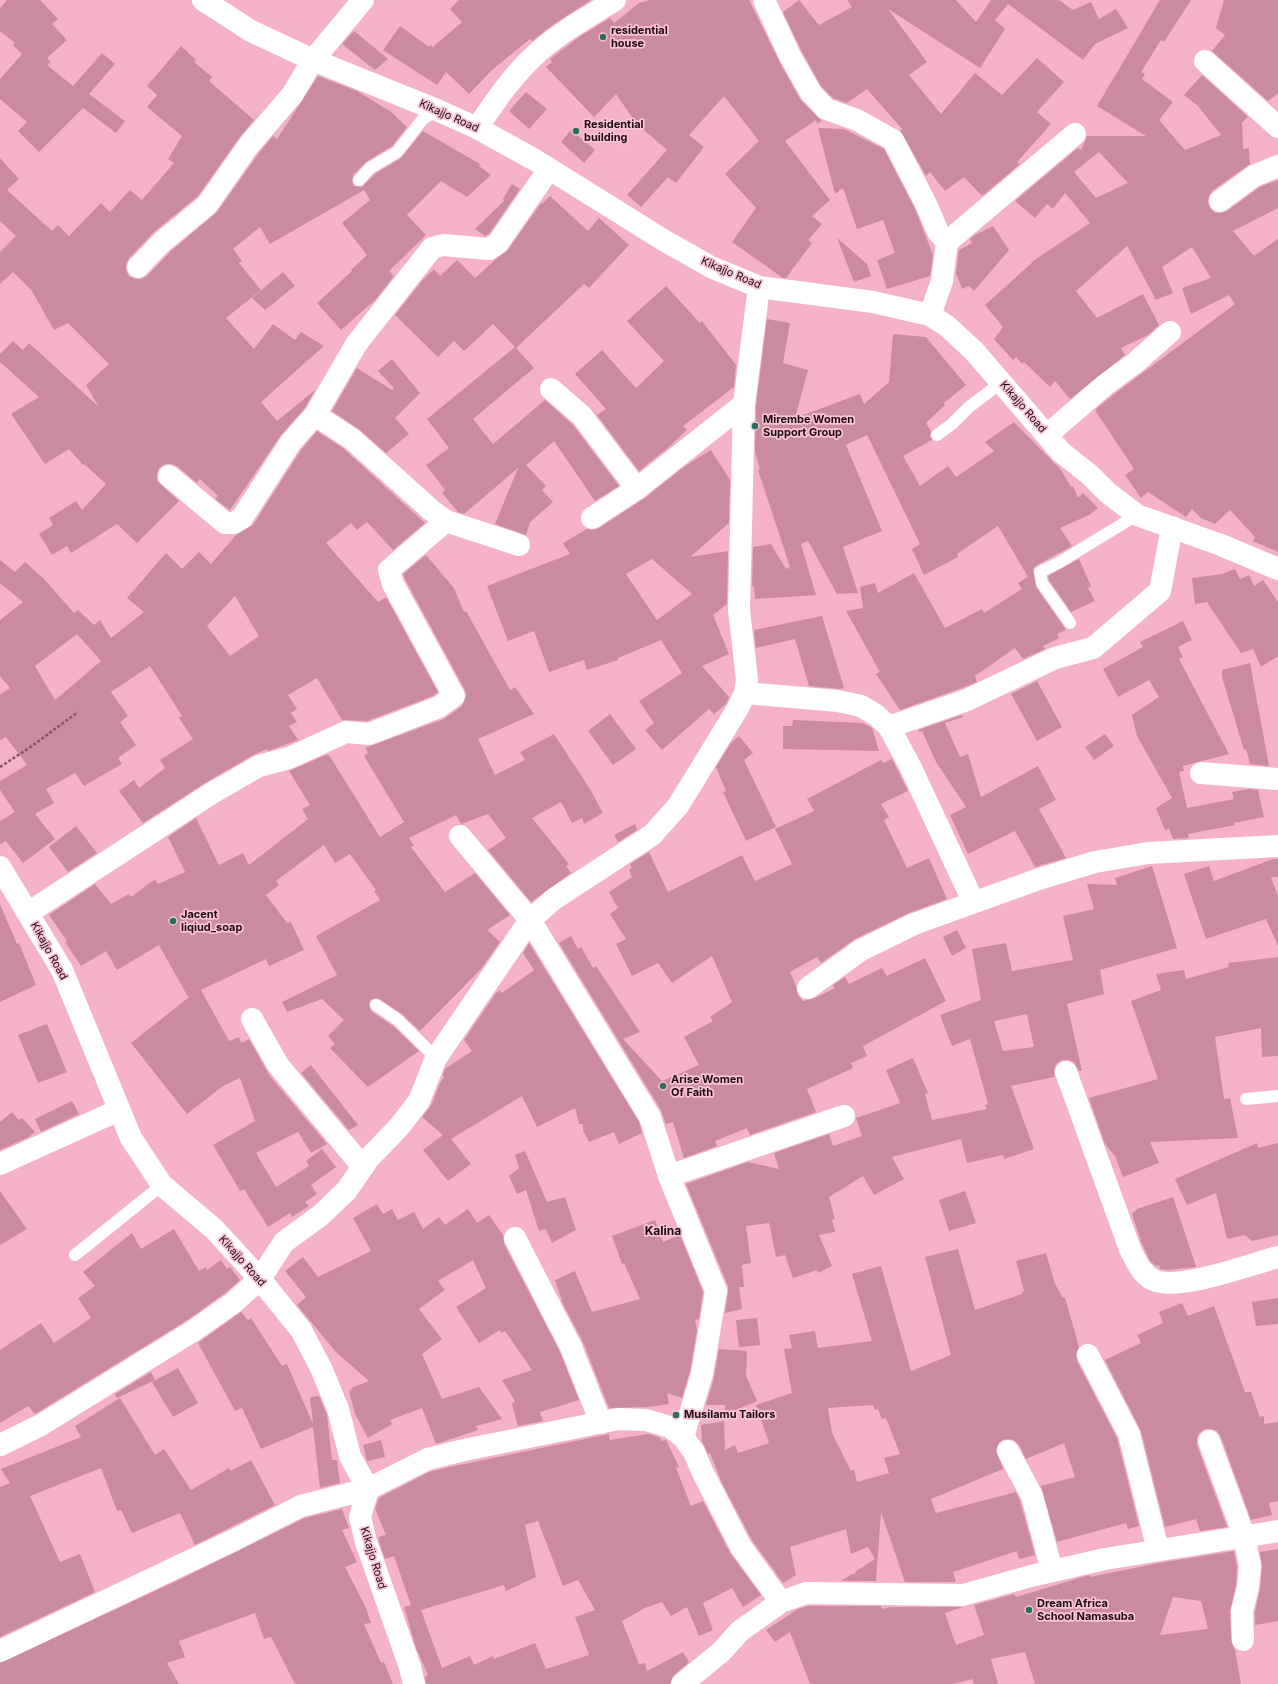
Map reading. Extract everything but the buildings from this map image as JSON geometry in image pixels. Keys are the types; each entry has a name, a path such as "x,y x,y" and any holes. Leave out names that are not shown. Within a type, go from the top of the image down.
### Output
{"street":[{"name":"Kikajjo Road","path":"203,0 251,31 313,60 437,110 477,128 550,168 664,241 704,264 759,287 873,302 930,315 947,326 968,345 1062,452 1137,515 1221,545 1278,569"},
{"path":"138,267 162,242 207,205 249,145 292,95 313,60 363,0"},
{"path":"477,128 508,84 532,57 561,35 615,0"},
{"path":"764,0 790,56 811,93 826,109 857,120 893,140 926,204 938,232 947,242"},
{"path":"1205,61 1278,127"},
{"path":"930,315 942,281 947,242 1075,134"},
{"path":"1220,201 1254,176 1278,166"},
{"path":"169,476 225,523 234,523 242,518 291,442 315,415 357,343 432,248 443,245 489,249 498,243 550,168"},
{"path":"0,1445 41,1425 193,1331 233,1303 260,1279 284,1242 321,1215 347,1190 363,1167 399,1127 419,1101 436,1058 530,920 554,899 652,835 678,806 738,708 745,693 747,680 739,610 744,404 759,287"},
{"path":"1047,435 1105,385 1135,363 1170,332"},
{"path":"551,389 582,416 634,485 638,488"},
{"path":"592,518 638,488 744,404"},
{"path":"315,415 352,439 431,510 446,520 519,546"},
{"path":"28,913 212,794 259,766 289,758 346,732 369,734 439,707 454,696 393,584 389,570 446,520"},
{"path":"889,727 967,700 1055,658 1093,648 1160,591 1172,527"},
{"path":"745,693 838,701 861,706 876,715 889,727 911,768 973,902"},
{"path":"1201,773 1278,779"},
{"path":"460,836 530,920 650,1117 669,1176 716,1291 702,1374 683,1437"},
{"path":"808,988 867,947 914,924 1039,878 1095,862 1148,853 1278,846"},
{"name":"Kikajjo Road","path":"0,867 62,970 131,1138 162,1185 214,1229 260,1279 301,1330 318,1362 338,1409 350,1456 368,1489 360,1517 366,1542 410,1667 414,1684"},
{"path":"252,1019 278,1065 363,1167"},
{"path":"1066,1072 1130,1249 1140,1269 1148,1276 1156,1281 1172,1283 1199,1279 1278,1256"},
{"path":"0,1164 119,1110"},
{"path":"669,1176 844,1116"},
{"path":"515,1238 571,1347 601,1423"},
{"path":"1088,1355 1129,1434 1158,1550"},
{"path":"0,1650 234,1540 301,1506 368,1489 428,1459 464,1450 618,1419 646,1420 670,1427 683,1437 694,1452 703,1473 741,1546 781,1602"},
{"path":"1208,1441 1244,1536 1250,1566 1248,1587 1242,1611 1244,1640"},
{"path":"1008,1451 1032,1496 1052,1571"},
{"path":"682,1684 721,1652 740,1631 781,1602 806,1593 878,1593 938,1596 963,1595 1052,1571 1158,1550 1278,1531"}],"lane":[{"path":"359,180 370,168 397,152 423,119 437,110"},
{"path":"937,435 952,424 969,407 1002,382"},
{"path":"1070,623 1042,583 1040,572 1060,562 1137,515"},
{"path":"376,1005 398,1020 436,1058"},
{"path":"1246,1099 1278,1096"},
{"path":"75,1255 162,1185"}],"path":[{"path":"0,767 32,746 78,712"}],"place":[{"name":"residential house","path":"603,37"},
{"name":"Residential building","path":"576,131"},
{"name":"Mirembe Women Support Group","path":"755,426"},
{"name":"Jacent liqiud_soap","path":"173,921"},
{"name":"Arise Women Of Faith","path":"663,1086"},
{"name":"Musilamu Tailors","path":"676,1415"},
{"name":"Dream Africa School Namasuba","path":"1029,1610"}],"district":[{"name":"Kalina","path":"663,1231"}]}
